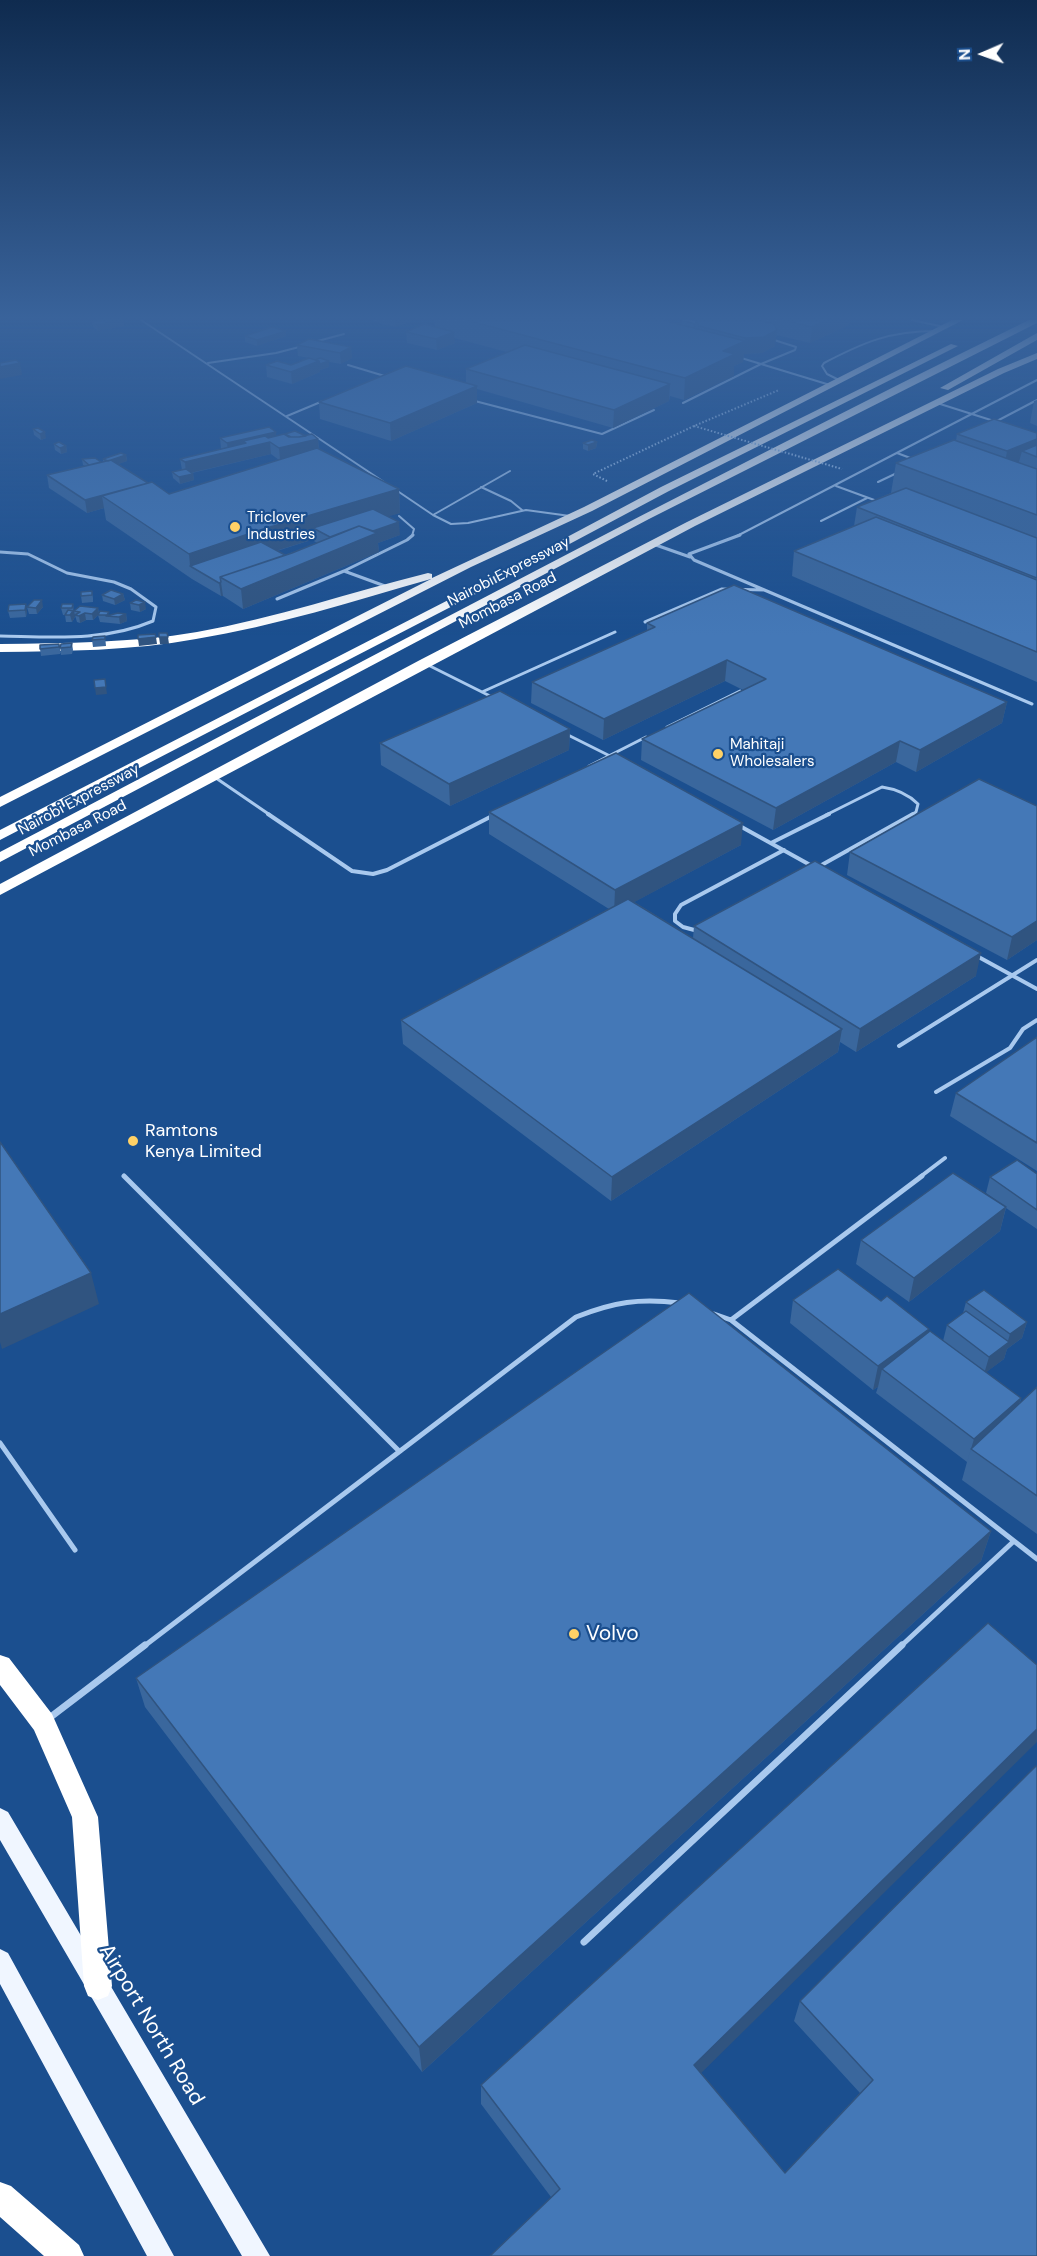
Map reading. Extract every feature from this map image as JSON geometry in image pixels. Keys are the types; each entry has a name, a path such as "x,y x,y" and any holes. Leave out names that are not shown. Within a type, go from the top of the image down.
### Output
{"highway":[{"path":"0,803 466,566 573,516 752,425"},
{"name":"Nairobi Expressway","path":"0,836 791,425"},
{"name":"Nairobi Expressway","path":"0,858 473,607 826,425"},
{"path":"886,428 890,425"},
{"name":"Mombasa Road","path":"0,890 424,663 653,544 892,425"},
{"path":"0,648 106,646 188,637 315,609 466,566"},
{"path":"0,1666 43,1722 85,1817 98,1986"},
{"path":"0,2197 68,2256"}],"main road":[{"name":"Airport North Road","path":"0,1819 257,2256"},
{"path":"0,1961 161,2256"}],"lane":[{"path":"301,425 445,522 458,524 522,510 538,510 573,516"},
{"path":"569,425 602,434 621,425"},
{"path":"690,557 692,552 726,541 755,528 949,425"},
{"path":"897,453 921,462"},
{"path":"433,515 510,471"},
{"path":"878,482 899,472"},
{"path":"836,486 878,502"},
{"path":"481,487 511,501 522,510"},
{"path":"821,521 867,498"},
{"path":"277,599 344,571 412,537 414,529 399,516"},
{"path":"653,544 690,557 1032,704"},
{"path":"0,552 28,554 67,573 114,582 131,590 156,608 156,614 153,621 141,628 116,633 0,636"},
{"path":"344,571 387,587"},
{"path":"645,622 717,591 737,588 765,590"},
{"path":"482,692 615,632"},
{"path":"424,663 503,702"},
{"path":"659,731 740,691"},
{"path":"482,702 492,697"},
{"path":"556,729 619,761"},
{"path":"579,771 649,736"},
{"path":"213,776 352,871 359,873 373,874 398,865 498,812"},
{"path":"771,843 882,787 895,789 915,799 918,804 916,812 807,874"},
{"path":"730,821 826,874"},
{"path":"707,930 696,931 682,927 675,921 675,914 681,905 784,850"},
{"path":"971,953 1037,989"},
{"path":"899,1046 1037,960"},
{"path":"936,1092 1010,1048 1023,1029 1037,1020"},
{"path":"731,1320 945,1158"},
{"path":"124,1176 399,1451"},
{"path":"43,1722 576,1317 616,1302 649,1298 683,1303"},
{"path":"702,1310 731,1320 1037,1559"},
{"path":"0,1443 75,1550"},
{"path":"584,1942 1014,1541"}],"path":[{"path":"624,490 593,474 694,426 842,470"}],"building":[{"path":"979,425 1013,425 1037,433 1037,439 1007,451 957,434"},
{"path":"269,427 276,432 227,443 220,438"},
{"path":"38,428 45,432 40,434 33,429"},
{"path":"295,431 306,436 291,437 285,434"},
{"path":"284,434 289,437 299,437 312,434 318,439 279,448 270,442 185,462 180,459 246,443 243,441"},
{"path":"592,440 597,442 588,445 583,443"},
{"path":"954,440 1037,469 1037,515 896,463"},
{"path":"59,442 66,446 60,448 54,444"},
{"path":"1037,445 1037,457 1022,451"},
{"path":"317,448 399,489 260,530 189,554 102,496 152,482 169,494"},
{"path":"121,453 126,455 108,461 103,459"},
{"path":"95,458 101,462 89,465 82,459"},
{"path":"111,460 148,483 85,500 47,475"},
{"path":"186,469 193,474 179,477 172,472"},
{"path":"906,488 1037,538 1037,578 857,507"},
{"path":"373,509 399,522 373,531 359,526 330,537 313,528"},
{"path":"876,517 1037,580 1037,652 794,551"},
{"path":"359,526 377,533 241,589 220,577 292,553"},
{"path":"261,542 285,555 220,577 221,582 219,583 190,566"},
{"path":"734,585 1007,702 920,750 900,741 776,808 642,739 766,679 727,660 604,719 532,682 655,627 647,623"},
{"path":"111,590 123,594 114,599 102,595"},
{"path":"92,591 92,595 81,596 81,592"},
{"path":"34,600 42,600 36,608 27,607"},
{"path":"136,600 145,602 139,605 130,603"},
{"path":"26,604 25,610 8,611 9,605"},
{"path":"62,604 73,604 72,608 61,608"},
{"path":"80,606 98,608 92,614 75,615 80,612 74,611"},
{"path":"68,610 73,611 70,615 65,615"},
{"path":"100,611 109,612 107,615 98,615"},
{"path":"126,614 119,617 106,616"},
{"path":"159,633 167,633 168,637 159,637"},
{"path":"155,634 156,637 138,639 138,635"},
{"path":"105,636 105,639 92,640 93,637"},
{"path":"72,643 71,647 60,648 61,644"},
{"path":"59,644 59,647 40,649 40,645"},
{"path":"105,679 106,687 95,688 94,680"},
{"path":"500,691 570,729 449,784 380,743"},
{"path":"616,753 743,823 615,890 489,812"},
{"path":"979,779 1037,806 1037,921 1012,937 850,852"},
{"path":"815,861 981,953 860,1029 694,926"},
{"path":"628,899 842,1029 612,1177 401,1020"},
{"path":"1037,1037 1037,1143 956,1093"},
{"path":"0,1142 91,1273 0,1314"},
{"path":"1017,1160 1037,1174 1037,1210 990,1177"},
{"path":"953,1173 1006,1207 914,1278 861,1240"},
{"path":"838,1269 881,1301 887,1296 929,1329 878,1366 793,1300"},
{"path":"984,1290 1027,1322 1010,1334 966,1302"},
{"name":"Volvo","path":"689,1293 991,1531 419,2047 136,1678"},
{"path":"966,1311 1009,1342 989,1357 947,1325"},
{"path":"930,1331 1021,1398 974,1439 882,1369"},
{"path":"1037,1387 1037,1496 971,1449"},
{"path":"988,1623 1037,1665 1037,1729 694,2065 785,2173 873,2080 800,2001 1036,1766 1037,2256 490,2256 560,2189 481,2085"}],"place":[{"name":"Triclover Industries","path":"235,527"},
{"name":"Mahitaji Wholesalers","path":"718,754"},
{"name":"Ramtons Kenya Limited","path":"133,1141"},
{"name":"Volvo","path":"574,1634"}]}
